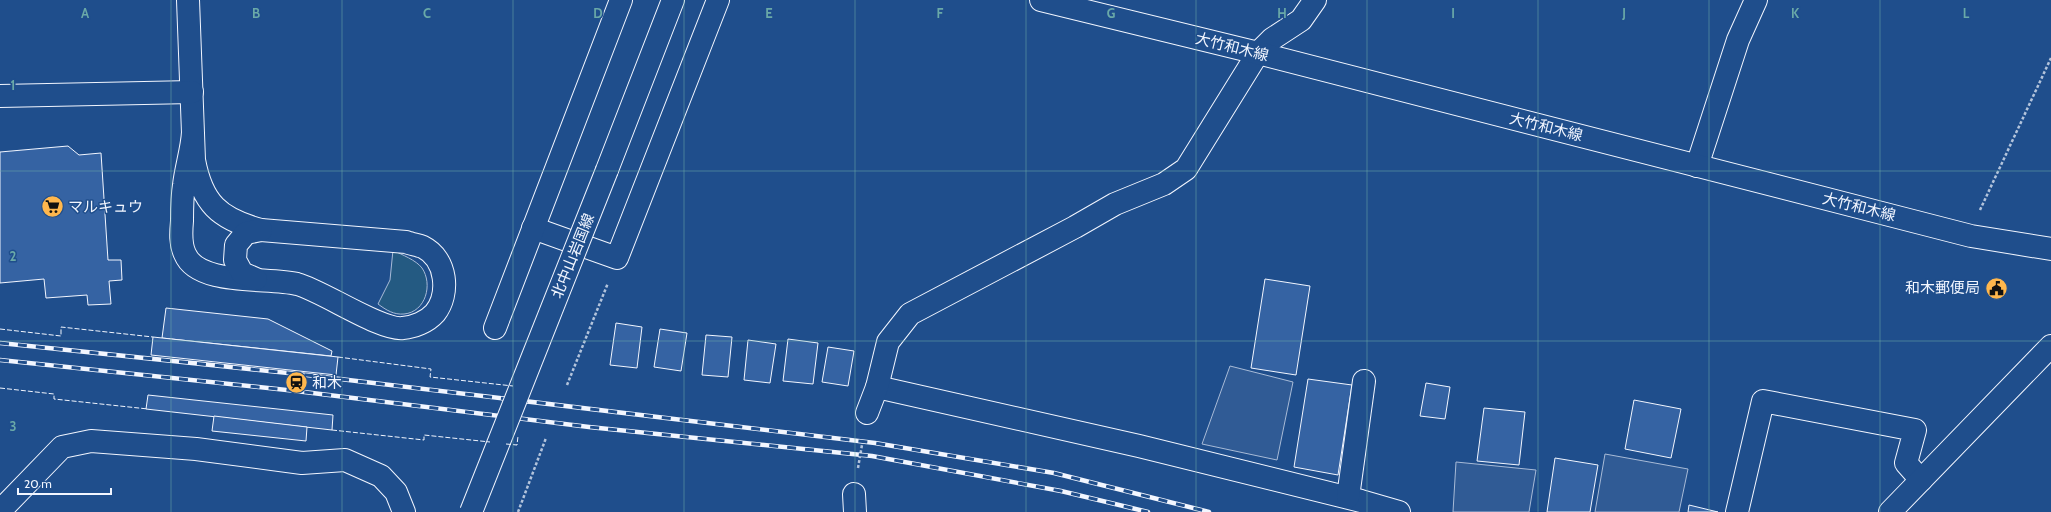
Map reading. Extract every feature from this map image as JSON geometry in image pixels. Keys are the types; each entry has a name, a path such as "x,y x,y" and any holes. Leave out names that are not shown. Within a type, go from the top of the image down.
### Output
{"street":[{"path":"188,0 192,92 194,160 198,180 208,199 222,214 241,225 261,230 406,242 424,248 438,260 444,278 444,297 434,314 419,325 400,329 382,324 306,287 256,279 215,276 197,270 185,255 181,237 183,196 193,132"},
{"path":"494,328 621,0"},
{"name":"北中山岩国線","path":"471,512 673,0"},
{"path":"533,228 617,258 718,0"},
{"name":"大竹和木線","path":"1041,0 1089,6 1258,53 1971,236 2051,249"},
{"path":"867,413 876,387 888,342 910,314 1075,227 1114,204 1164,184 1186,169 1258,53 1272,39 1301,20 1315,0"},
{"path":"1697,166 1738,40 1756,0"},
{"path":"0,96 192,92"},
{"path":"256,279 242,273 234,260 236,244 246,233 261,230"},
{"path":"1890,512 2051,346"},
{"path":"1348,497 1364,381"},
{"path":"876,387 1139,446 1348,497 1399,512"},
{"path":"1737,512 1763,401 1915,430 1906,463 1921,480"},
{"path":"0,511 62,447 91,441 196,449 302,463 345,460 380,476 396,492 404,512"}],"path":[{"path":"1971,236 1976,218 2051,58"},
{"path":"567,385 617,258"},
{"path":"854,503 867,413"},
{"path":"518,512 546,438"}],"shaded area":[{"path":"393,250 413,260 419,265 425,274 427,282 427,289 422,303 412,312 404,314 390,312 378,304 390,280"},
{"path":"1230,366 1293,382 1277,460 1202,444"},
{"path":"1605,454 1688,469 1679,512 1595,512"},
{"path":"1456,462 1536,470 1529,512 1453,512"}],"building":[{"name":"マルキュウ","path":"68,146 79,155 101,153 108,260 121,260 122,280 109,281 111,304 88,305 87,295 46,298 44,279 0,283 0,152"},
{"path":"1265,279 1310,286 1296,375 1251,368"},
{"path":"166,308 268,319 332,351 331,356 162,338"},
{"path":"616,323 642,327 637,368 610,365"},
{"path":"660,329 687,333 681,371 654,367"},
{"path":"706,335 732,337 728,377 702,375"},
{"path":"153,337 338,357 336,375 151,355"},
{"path":"788,339 818,343 813,384 783,381"},
{"path":"748,340 776,344 770,383 744,380"},
{"path":"828,347 854,351 848,386 822,382"},
{"path":"1308,379 1352,385 1338,475 1294,467"},
{"path":"1426,383 1450,387 1445,419 1420,416"},
{"path":"148,395 333,415 332,430 146,409"},
{"path":"1634,400 1681,409 1671,458 1625,449"},
{"path":"1484,408 1525,412 1519,465 1477,461"},
{"path":"214,416 307,427 306,441 212,431"},
{"path":"1555,458 1598,465 1590,512 1547,512"},
{"path":"1689,505 1718,512 1688,512"}],"railway":[{"path":"0,343 298,374 875,443 1054,473 1209,512"},
{"path":"0,360 296,391 589,427 872,456 1061,491 1148,512"}],"fence":[{"path":"0,329 61,336 61,327 153,337"},
{"path":"338,357 431,369 430,377 513,386"},
{"path":"0,388 54,394 54,399 148,409"},
{"path":"332,430 424,440 424,435 490,442"},
{"path":"506,444 517,445 518,436"}],"place":[{"name":"マルキュウ","path":"52,207"},
{"name":"和木郵便局","path":"1996,288"},
{"name":"和木","path":"296,383"}]}
